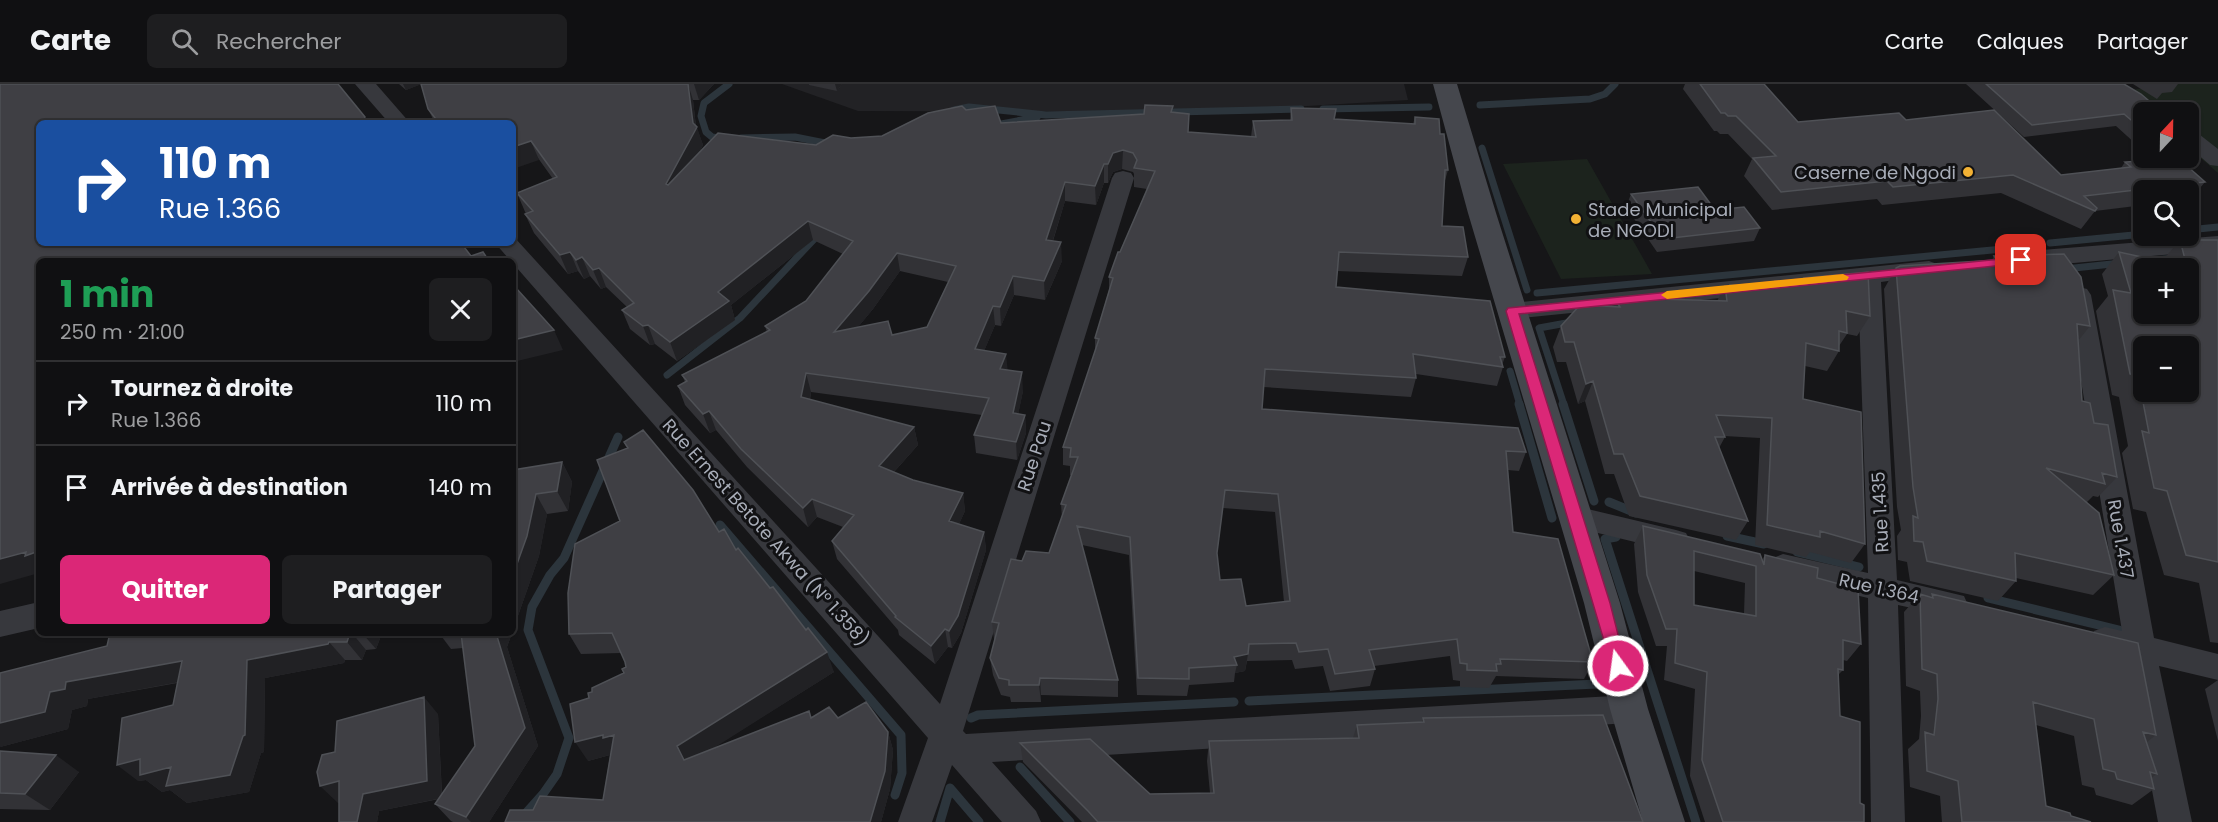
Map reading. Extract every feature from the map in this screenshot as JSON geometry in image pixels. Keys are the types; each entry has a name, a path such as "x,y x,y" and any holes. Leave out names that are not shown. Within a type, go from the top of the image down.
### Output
{"main road":[{"path":"1445,84 1602,603 1629,709 1664,822"}],"street":[{"path":"365,84 397,120"},
{"path":"2199,144 2218,160"},
{"name":"Rue Pau","path":"915,822 952,741 1123,178"},
{"path":"2008,262 2218,243"},
{"name":"Rue Ernest Betote Akwa (N° 1.358)","path":"510,246 1024,822"},
{"name":"Rue 1.437","path":"2072,255 2140,648 2175,822"},
{"path":"1512,311 1950,267"},
{"name":"Rue 1.435","path":"1869,275 1883,589 1888,822"},
{"path":"1575,517 1706,548"},
{"name":"Rue 1.364","path":"1761,561 1977,610"},
{"path":"0,624 36,616"},
{"path":"2082,635 2218,667"},
{"path":"952,741 1629,709"}],"shaded area":[{"path":"782,84 1404,84 1408,100 1209,112 858,111"},
{"path":"2159,84 2218,84 2218,173 2199,157 2199,102 2136,102 2123,91 2160,86"},
{"name":"Stade Municipal de NGODI","path":"1587,159 1652,274 1561,279 1503,164"}],"building":[{"path":"0,84 338,84 365,117 364,120 36,120 36,246 463,246 471,256 483,252 487,258 36,258 36,552 25,556 26,552 0,559"},
{"path":"421,84 688,84 693,123 697,127 666,184 668,185 718,133 816,145 833,135 851,138 882,136 928,113 962,106 966,110 995,106 1001,123 1144,114 1145,105 1173,106 1171,112 1189,114 1188,132 1256,137 1253,121 1292,120 1291,108 1336,109 1334,119 1415,124 1415,117 1439,119 1440,134 1444,134 1448,170 1445,170 1442,226 1463,227 1468,257 1339,252 1336,287 1490,301 1505,357 1500,357 1503,367 1413,354 1416,378 1265,369 1262,409 1518,428 1526,452 1506,451 1513,532 1558,539 1593,662 1500,659 1501,664 1496,664 1497,671 1467,670 1467,664 1460,663 1457,639 1369,650 1375,669 1335,674 1328,649 1299,652 1296,643 1249,644 1248,654 1234,657 1237,665 1189,668 1189,679 1138,678 1130,537 1077,526 1118,680 1040,678 1039,685 1009,685 1009,680 999,678 990,658 999,623 992,622 1011,559 1022,561 1026,551 1049,553 1066,505 1061,504 1078,457 1070,457 1071,448 1063,447 1099,339 1095,338 1113,278 1109,277 1155,171 1134,168 1137,160 1133,153 1123,150 1113,153 1108,164 1104,164 1095,186 1065,182 1046,240 1061,242 1044,281 1013,276 1000,307 993,306 975,349 1006,354 1000,369 1022,372 1013,413 1025,415 1016,442 974,435 989,398 806,373 801,397 914,427 879,466 913,480 963,493 949,521 984,532 958,616 949,631 945,629 931,646 895,617 832,541 854,515 812,499 803,508 741,449 709,411 703,414 678,386 687,381 682,375 770,330 765,326 806,301 853,241 808,221 718,292 729,301 670,342 648,325 643,326 622,310 634,303 599,268 593,270 582,257 576,260 570,252 560,255 525,214 533,211 517,193 557,177 531,141 516,146 516,120 437,120 428,109","holes":["897,253 956,266 927,327 892,335 888,321 834,332 869,291","1225,490 1278,494 1290,601 1246,606 1241,579 1220,580 1217,553"]},
{"path":"1700,84 1764,84 1798,122 1899,113 1906,120 1994,110 2061,175 2131,167 2125,162 2133,161 2133,168 2189,168 2205,182 2199,183 2199,180 2133,180 2133,190 2084,196 2097,208 2095,211 2013,175 1893,187 1887,181 1781,192 1753,158 1776,156 1736,116 1721,113"},
{"path":"1986,84 2124,84 2150,102 2133,102 2133,122 2124,114 2032,125"},
{"path":"1698,187 1715,210 1744,207 1760,228 1663,239 1631,194"},
{"path":"2199,240 2218,240 2218,562 2186,555 2167,491 2154,488 2142,431 2149,433 2143,402 2199,402 2199,336 2133,336 2133,375 2130,374 2113,290 2131,293 2119,252 2146,258 2133,258 2133,324 2199,324 2199,258 2185,258 2182,246 2199,246"},
{"path":"2064,254 2081,277 2090,326 2077,324 2082,401 2090,403 2094,423 2108,425 2117,477 2102,473 2105,484 2046,468 2099,513 2114,575 2015,553 2016,581 1927,561 1923,542 1914,541 1913,516 1918,518 1913,487 1896,268 1997,260 1994,256"},
{"path":"1868,272 1870,316 1846,311 1847,333 1839,331 1839,351 1806,343 1803,399 1861,412 1865,544 1820,531 1820,537 1767,525 1772,418 1716,415 1725,437 1715,437 1748,521 1640,496 1623,454 1614,454 1593,381 1586,384 1574,342 1565,342 1561,326 1580,305 1620,307 1615,299 1636,296 1655,296 1657,299 1727,301 1725,286 1777,288 1775,281 1806,283 1804,278"},
{"path":"516,288 554,330 516,339"},
{"path":"643,430 693,490 719,532 724,529 736,550 738,548 770,588 773,587 806,630 808,628 827,652 677,746 684,760 809,711 811,718 829,707 838,718 866,702 888,732 885,771 870,822 505,822 510,810 533,810 540,796 603,800 614,735 603,738 603,735 575,742 570,704 589,698 588,693 592,692 592,688 624,673 622,669 626,667 612,633 569,634 568,593 575,544 620,521 597,460 628,448 624,442"},
{"path":"562,462 557,491 536,494 527,536 516,567 516,470"},
{"path":"1643,526 1760,554 1764,565 1765,555 1818,568 1817,578 1858,589 1861,644 1843,640 1843,670 1838,669 1840,716 1860,722 1860,803 1864,805 1864,822 1723,822 1702,760 1707,672 1675,663 1677,629 1666,629 1647,575","holes":["1694,551 1756,566 1756,616 1694,605"]},
{"path":"1920,594 1933,598 1932,594 2138,643 2156,735 2143,732 2157,774 2150,772 2154,789 2117,779 2115,772 2103,769 2094,719 2033,702 2046,806 2091,822 1962,822 1958,781 1927,771 1925,732 1934,735 1938,699 1937,674 1922,669"},
{"path":"109,636 349,636 347,642 329,642 247,660 245,735 230,775 166,786 171,767 140,775 140,759 117,765 122,718 173,705 182,661 66,682 65,689 50,692 45,712 0,723 0,673 107,646"},
{"path":"461,636 497,636 525,728 466,817 435,804 475,746"},
{"path":"424,697 427,781 363,794 357,822 339,822 339,781 320,786 317,772 322,755 335,752 337,721"},
{"path":"1603,715 1643,822 1098,822 1020,743 1090,739 1150,794 1214,793 1209,741 1359,738 1357,725 1424,722 1423,718"},
{"path":"0,751 56,755 25,794 0,793"}],"waterway":[{"path":"725,139 712,137 706,132 701,116 704,103 729,84"},
{"path":"1480,105 1590,99 1605,94 1615,84"},
{"path":"954,110 969,107 1046,115 1301,109"},
{"path":"1323,109 1429,107"},
{"path":"996,125 1037,117"},
{"path":"741,138 795,137 830,144"},
{"path":"1482,148 1527,290"},
{"path":"2199,229 2218,227"},
{"path":"667,375 740,318 818,235"},
{"path":"2050,243 2133,235"},
{"path":"1537,293 2003,249"},
{"path":"2065,269 2121,263"},
{"path":"1564,405 1539,328 1572,322"},
{"path":"1510,371 1520,405"},
{"path":"1519,404 1552,518"},
{"path":"1563,404 1594,501"},
{"path":"518,822 557,774 569,738 528,630 532,607 550,575 564,558 618,437"},
{"path":"1609,502 1636,513"},
{"path":"720,525 901,735 902,773 895,795"},
{"path":"1727,536 1764,544"},
{"path":"1616,537 1605,539 1696,822"},
{"path":"1797,552 1859,567"},
{"path":"1988,598 2119,630"},
{"path":"1249,701 1597,684"},
{"path":"971,718 978,715 1234,702"},
{"path":"1020,767 1070,822"},
{"path":"940,822 950,788 979,822"}],"slow traffic":[{"path":"1667,295 1843,277"}],"place":[{"name":"Caserne de Ngodi","path":"1968,172"},
{"name":"Stade Municipal de NGODI","path":"1576,219"}],"route":[{"path":"1618,666 1602,603 1512,311 2021,260"}]}
